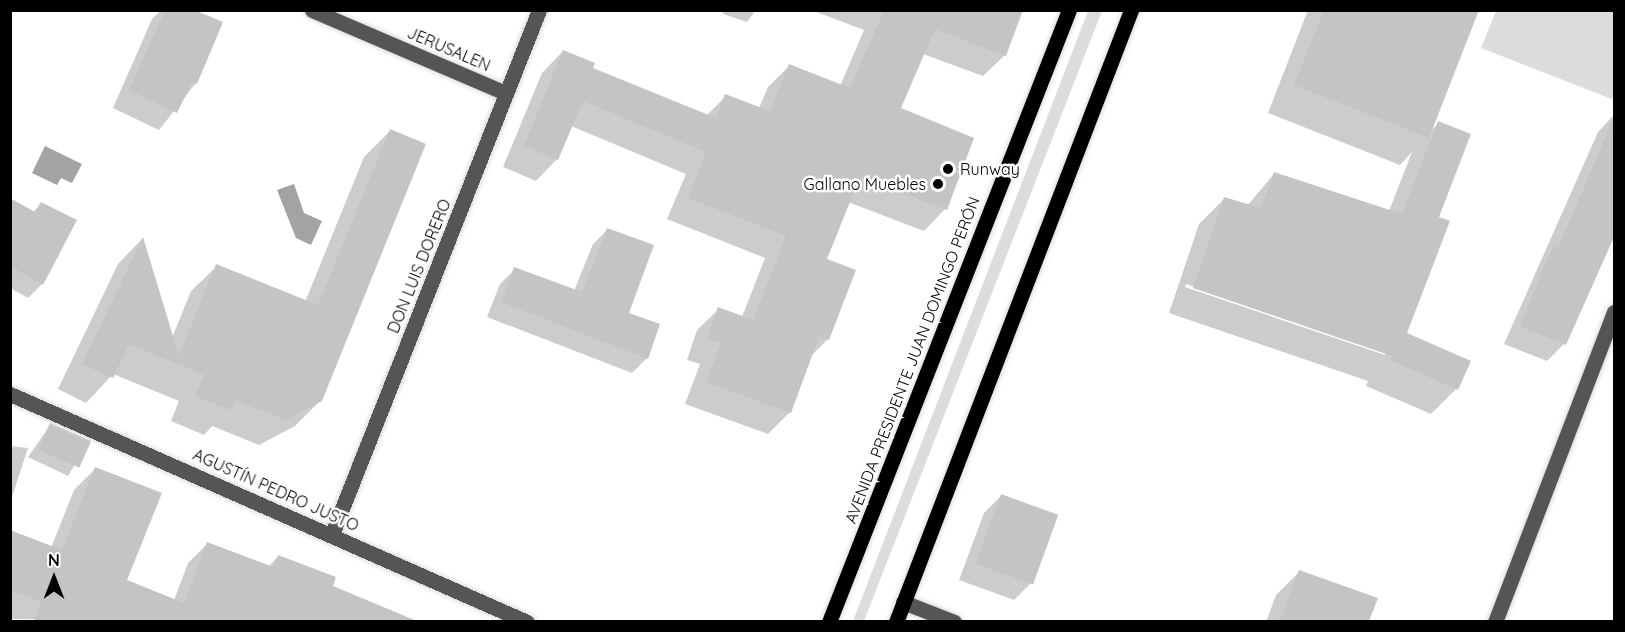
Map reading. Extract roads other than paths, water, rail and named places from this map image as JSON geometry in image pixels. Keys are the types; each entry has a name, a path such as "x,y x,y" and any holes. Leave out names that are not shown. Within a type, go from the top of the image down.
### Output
{"main road":[{"name":"AVENIDA PRESIDENTE JUAN DOMINGO PERÓN","path":"829,621 1069,10"},
{"path":"896,621 1131,10"}],"street":[{"name":"JERUSALEN","path":"312,10 506,93"},
{"name":"DON LUIS DORERO","path":"332,534 539,10"},
{"path":"1495,621 1614,312"},
{"name":"AGUSTÍN PEDRO JUSTO","path":"10,394 527,621"},
{"path":"903,602 954,621"}],"place":[{"name":"Runway","path":"948,169"},
{"name":"Gallano Muebles","path":"938,184"}]}
